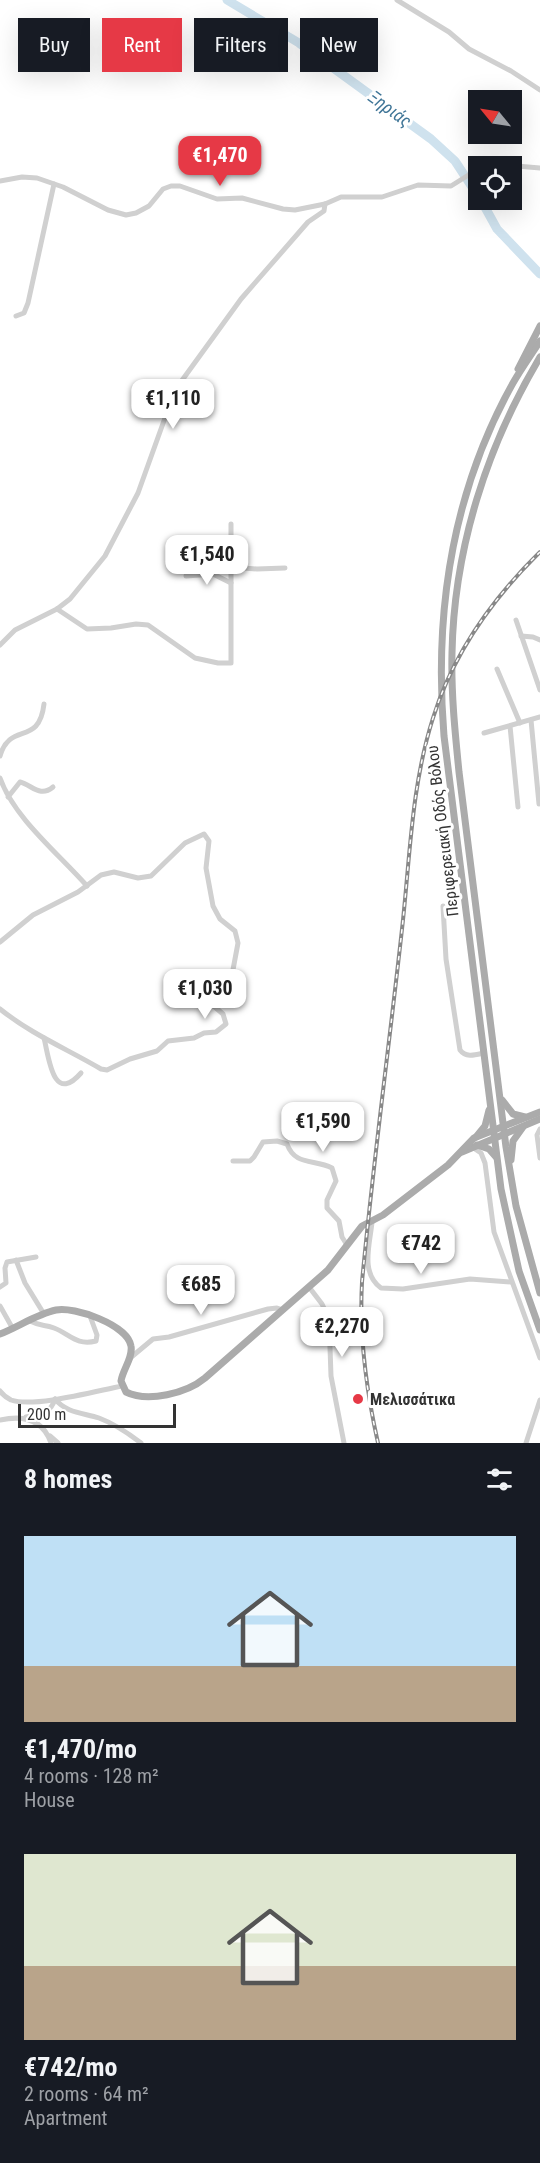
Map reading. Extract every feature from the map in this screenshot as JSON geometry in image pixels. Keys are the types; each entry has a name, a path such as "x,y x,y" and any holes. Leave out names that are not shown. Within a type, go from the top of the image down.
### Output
{"main road":[{"path":"513,383 524,355 540,326"},
{"name":"Περιφερειακή Οδός Βόλου","path":"540,341 513,383 483,446 458,520 445,595 440,670 444,736 498,1162 513,1248 540,1330"},
{"name":"Περιφερειακή Οδός Βόλου","path":"540,357 491,458 469,524 459,576 452,653 459,772 504,1130 519,1216 540,1293"},
{"path":"524,386 540,363"},
{"path":"500,1095 511,1113 520,1117 528,1117"},
{"path":"474,1143 485,1126 491,1104"},
{"path":"0,1334 44,1314 63,1309 90,1316 113,1325 124,1333 131,1344 129,1359 121,1378 122,1386 128,1393 171,1394 190,1388 205,1378 309,1287 333,1264 359,1228 390,1210 474,1143 540,1112"},
{"path":"504,1130 540,1119"},
{"path":"511,1178 513,1141 525,1125"},
{"path":"474,1143 489,1149 498,1162"}],"street":[{"path":"397,0 449,32 469,49 516,74 540,90"},
{"path":"522,166 540,168"},
{"path":"0,181 22,177 37,178 121,214 141,211 149,206 163,189 176,185 217,199 242,198 290,210 325,204 341,197 387,196 418,185 446,187 468,176"},
{"path":"16,316 24,313 28,303 54,184"},
{"path":"0,645 15,630 57,609 82,586 111,546 142,484 171,396 179,383 241,299 308,222 324,211 325,204"},
{"path":"57,609 87,629 148,625 195,658 231,663 231,524"},
{"path":"230,567 285,568"},
{"path":"186,576 213,573 231,583"},
{"path":"516,620 540,690"},
{"path":"521,636 540,640"},
{"path":"497,669 520,723"},
{"path":"0,756 8,740 36,727 43,717 44,704"},
{"path":"484,733 540,717"},
{"path":"531,720 539,804"},
{"path":"510,726 518,807"},
{"path":"0,778 8,797 40,837 62,857 87,886"},
{"path":"8,797 20,782 39,792 53,787"},
{"path":"0,942 33,915 87,886 101,875 114,872 138,878 151,876 185,843 202,834 206,835 209,842 206,868 213,906 220,919 235,931 238,939 232,975 211,993 208,999 223,1014 226,1024 219,1031 204,1033 194,1038 168,1041 158,1051 130,1059 105,1070 44,1038 0,1009"},
{"path":"443,906 446,959 460,1050 469,1056 484,1053"},
{"path":"44,1038 53,1075 57,1082 66,1083 81,1073"},
{"path":"539,1131 540,1158"},
{"path":"233,1161 250,1161 263,1142 277,1141 287,1144 291,1154 297,1158 332,1168 336,1181 327,1200 327,1208 339,1221 342,1237 347,1245"},
{"path":"474,1143 485,1163 493,1227 540,1358"},
{"path":"372,1222 369,1270 371,1279 381,1288 403,1289 470,1279 511,1282"},
{"path":"0,1287 6,1283 6,1265 16,1260 36,1257"},
{"path":"16,1260 25,1283 44,1314"},
{"path":"309,1287 322,1304 329,1319 331,1376 344,1443"},
{"path":"0,1306 13,1329"},
{"path":"129,1359 155,1338 169,1337 268,1309 283,1310"},
{"path":"30,1321 40,1327 53,1328 74,1340 90,1342 97,1338 90,1316"},
{"path":"0,1392 13,1400 55,1400 122,1386"},
{"path":"0,1420 46,1413 55,1400"},
{"path":"55,1400 66,1409 99,1418 118,1427 141,1443"},
{"path":"526,1443 540,1400"},
{"path":"532,1420 540,1409"},
{"path":"25,1418 35,1421 58,1443"},
{"path":"49,1435 51,1443"}],"waterway":[{"name":"Ξηριάς","path":"227,0 299,43 431,139 455,161 468,181"},
{"name":"Ξηριάς","path":"487,210 497,229 540,274"}],"railway":[{"path":"378,1443 364,1363 362,1282 412,823 420,770 441,694 463,650 490,608 540,552"}],"place":[{"name":"Μελισσάτικα","path":"358,1399"}]}
